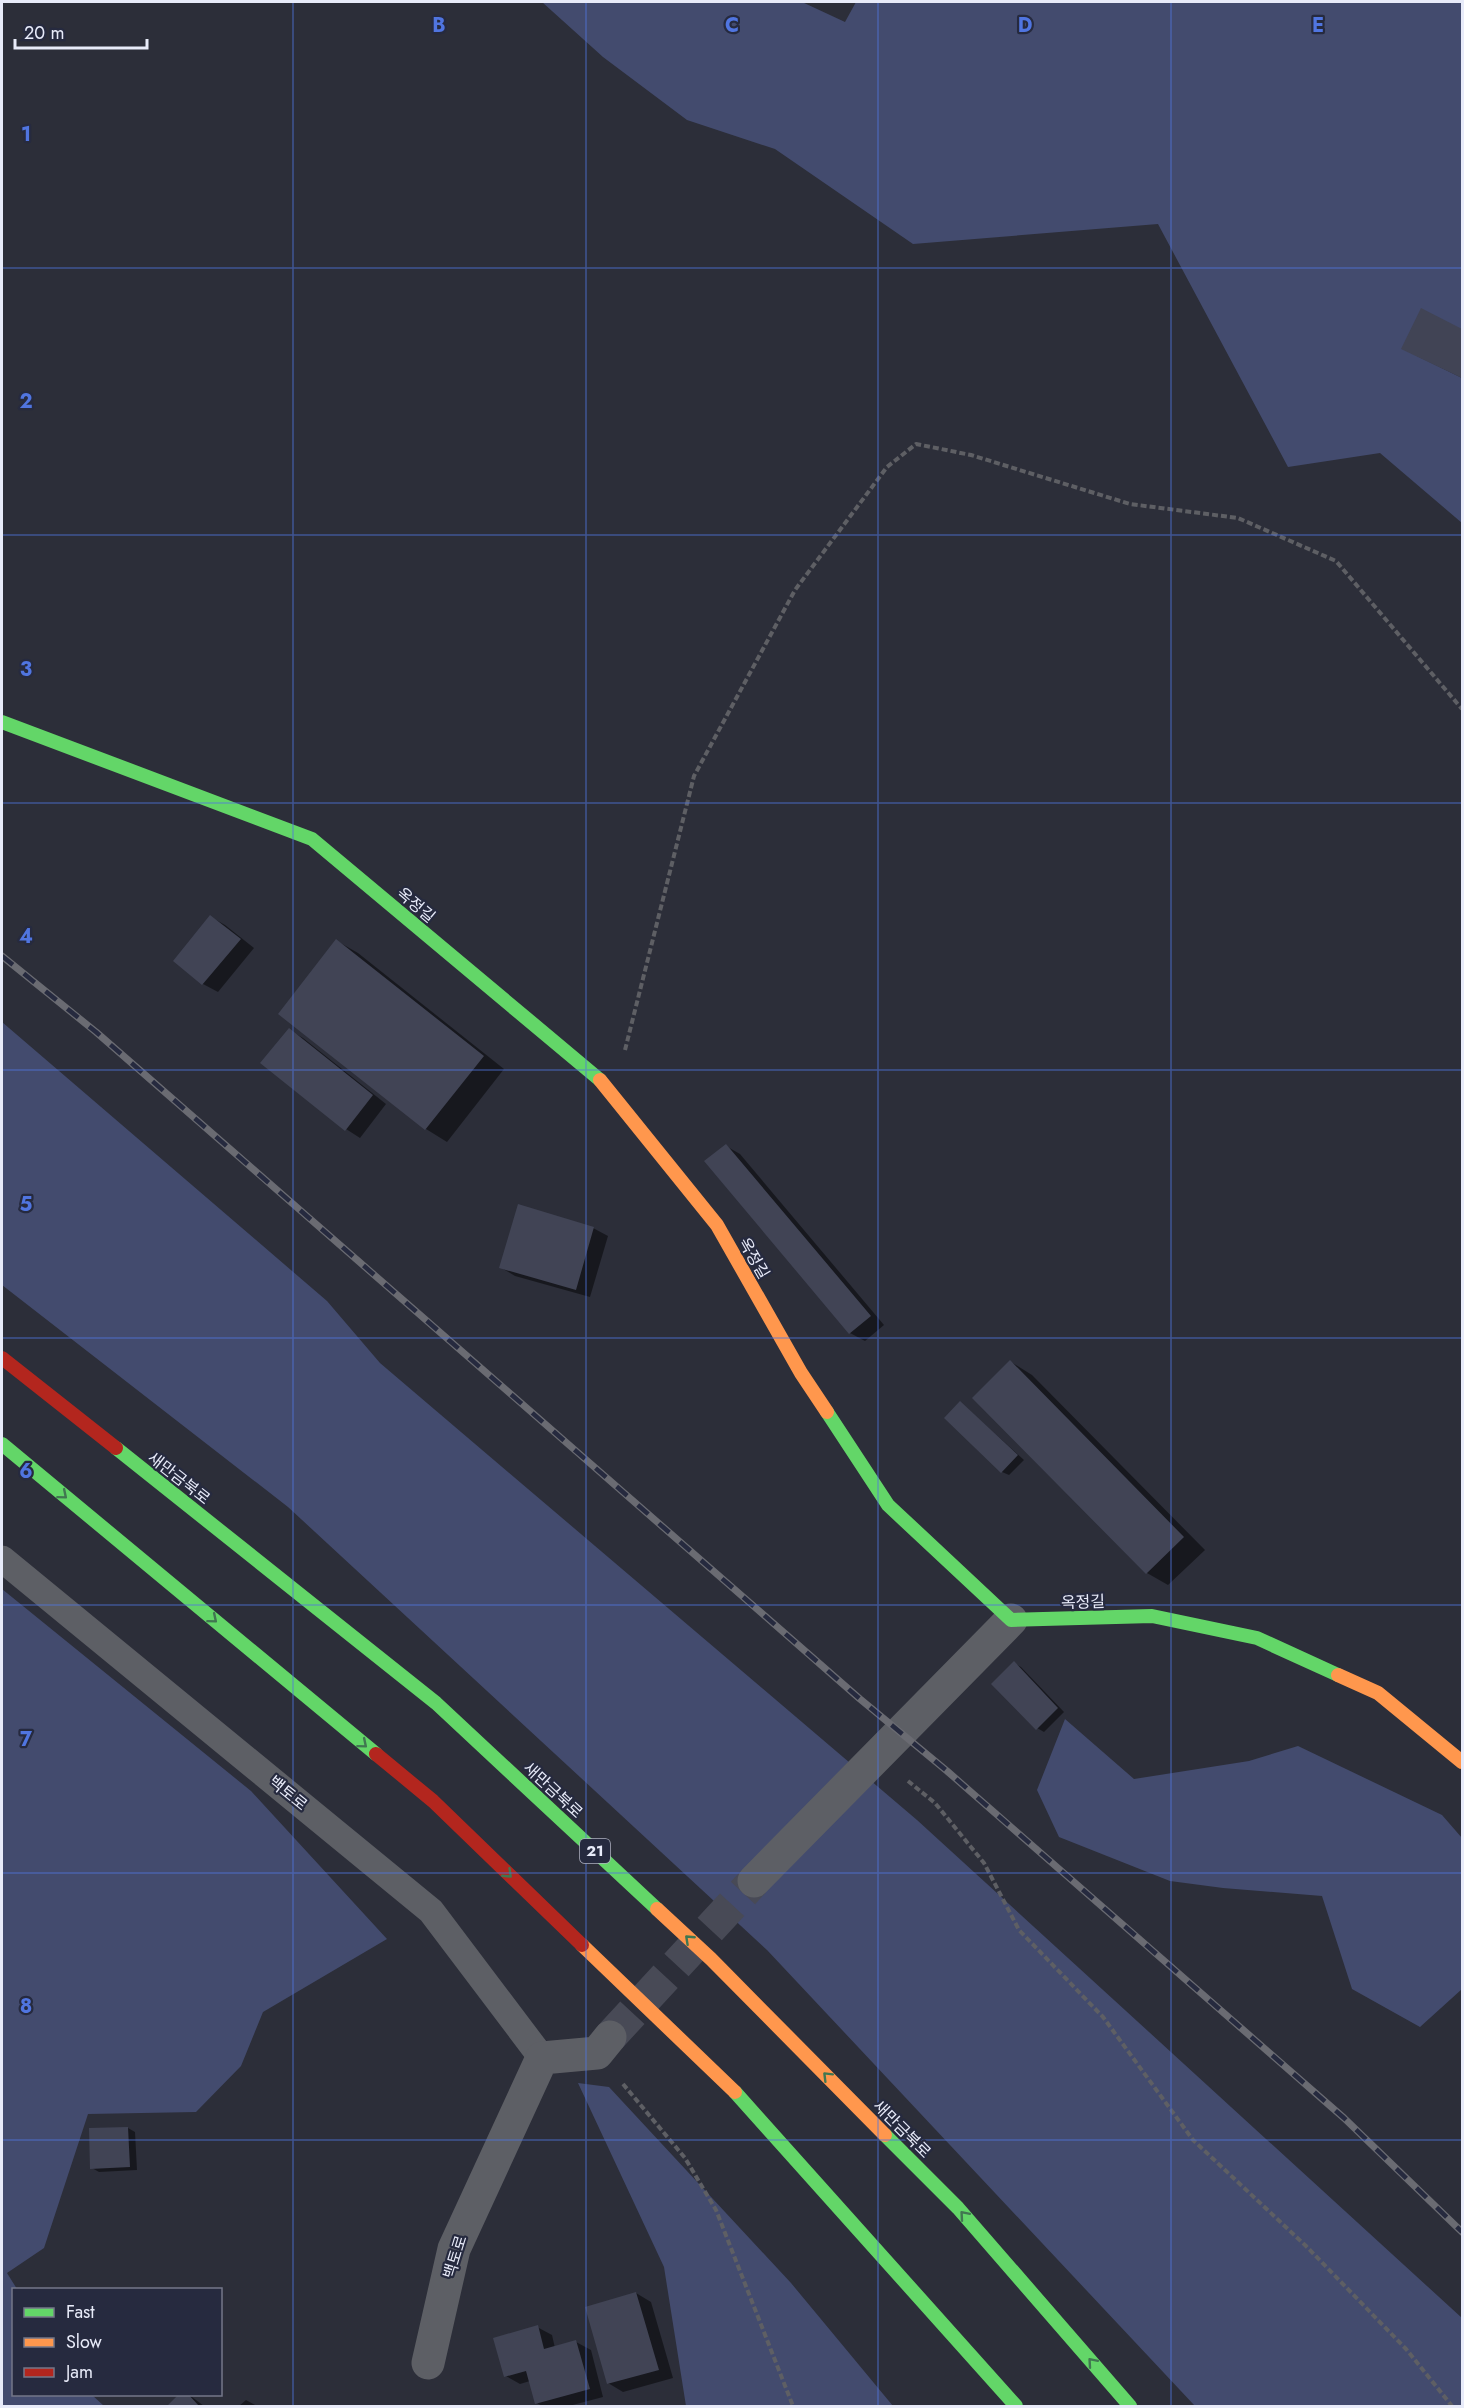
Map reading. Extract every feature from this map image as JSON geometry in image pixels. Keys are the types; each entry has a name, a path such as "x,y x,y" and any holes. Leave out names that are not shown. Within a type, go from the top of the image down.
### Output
{"main road":[{"name":"옥정길","path":"2,722 312,839 600,1080 717,1226 801,1373 888,1505 1011,1620 1152,1617 1257,1638 1378,1693 1462,1762"},
{"name":"새만금북로","path":"2,1358 436,1703 711,1959 933,2183 966,2217 1130,2406"},
{"path":"2,1444 433,1801 748,2105 1016,2406"}],"street":[{"path":"754,1881 1011,1620"},
{"path":"542,2058 604,2045"},
{"name":"백토로","path":"428,2363 454,2249 542,2058"}],"lane":[{"name":"백토로","path":"2,1559 431,1911 542,2058"}],"path":[{"path":"600,1080 626,1049 694,776 795,590 887,467 916,444 971,455 1130,504 1238,518 1336,561 1462,709"},
{"path":"878,1755 935,1803 984,1863 1019,1930 1102,2017 1193,2140 1306,2246 1406,2349 1452,2406"},
{"path":"604,2045 685,2158 716,2210 793,2406"}],"shaded area":[{"path":"542,2 802,2 845,22 856,2 1462,2 1462,523 1380,453 1288,467 1158,224 913,244 775,149 687,120 603,57"},
{"path":"2,1022 327,1301 380,1363 917,1820 1462,2318 1462,2406 1195,2406 767,1950 288,1507 2,1285"},
{"path":"2,1589 251,1791 387,1939 263,2012 241,2066 196,2112 88,2114 44,2248 7,2273 16,2288 12,2288 12,2396 93,2396 104,2406 2,2406"},
{"path":"1065,1719 1134,1779 1249,1761 1298,1746 1442,1815 1462,1838 1462,1989 1420,2027 1352,1989 1322,1896 1170,1881 1059,1837 1037,1790"},
{"path":"578,2083 609,2087 791,2283 893,2406 686,2406 664,2267"}],"building":[{"path":"1421,308 1462,329 1462,378 1401,349"},
{"path":"210,915 241,939 202,985 173,961"},
{"path":"336,939 484,1056 425,1130 278,1014"},
{"path":"289,1028 373,1095 345,1131 260,1063"},
{"path":"726,1144 871,1316 849,1334 704,1161"},
{"path":"518,1204 594,1227 576,1290 499,1268"},
{"path":"1010,1360 1184,1537 1146,1574 972,1398"},
{"path":"960,1401 1018,1455 1001,1473 944,1418"},
{"path":"1014,1661 1058,1708 1036,1730 991,1684"},
{"path":"128,2127 130,2167 90,2169 89,2128"},
{"path":"636,2292 659,2370 607,2384 585,2307"},
{"path":"538,2325 544,2349 576,2340 590,2389 535,2404 526,2371 504,2377 493,2338"},
{"path":"177,2396 190,2396 199,2406 167,2406"}],"tunnel":[{"path":"610,2037 754,1881"}],"railway":[{"path":"2,956 96,1032 860,1699 947,1771 1344,2118 1462,2232"}],"traffic: fast":[{"path":"2,722 312,839 600,1080"},
{"path":"827,1412 888,1505 1011,1620 1152,1616 1257,1638 1338,1675"},
{"path":"2,1444 376,1754"},
{"path":"116,1448 436,1703 657,1909"},
{"path":"735,2092 1016,2406"},
{"path":"885,2135 958,2208 1130,2406"}],"traffic: slow":[{"path":"600,1080 717,1225 801,1373 827,1412"},
{"path":"1338,1675 1378,1693 1462,1762"},
{"path":"657,1909 711,1959 885,2135"},
{"path":"582,1945 735,2092"}],"traffic: jam":[{"path":"2,1358 116,1448"},
{"path":"376,1754 433,1801 582,1945"}]}
